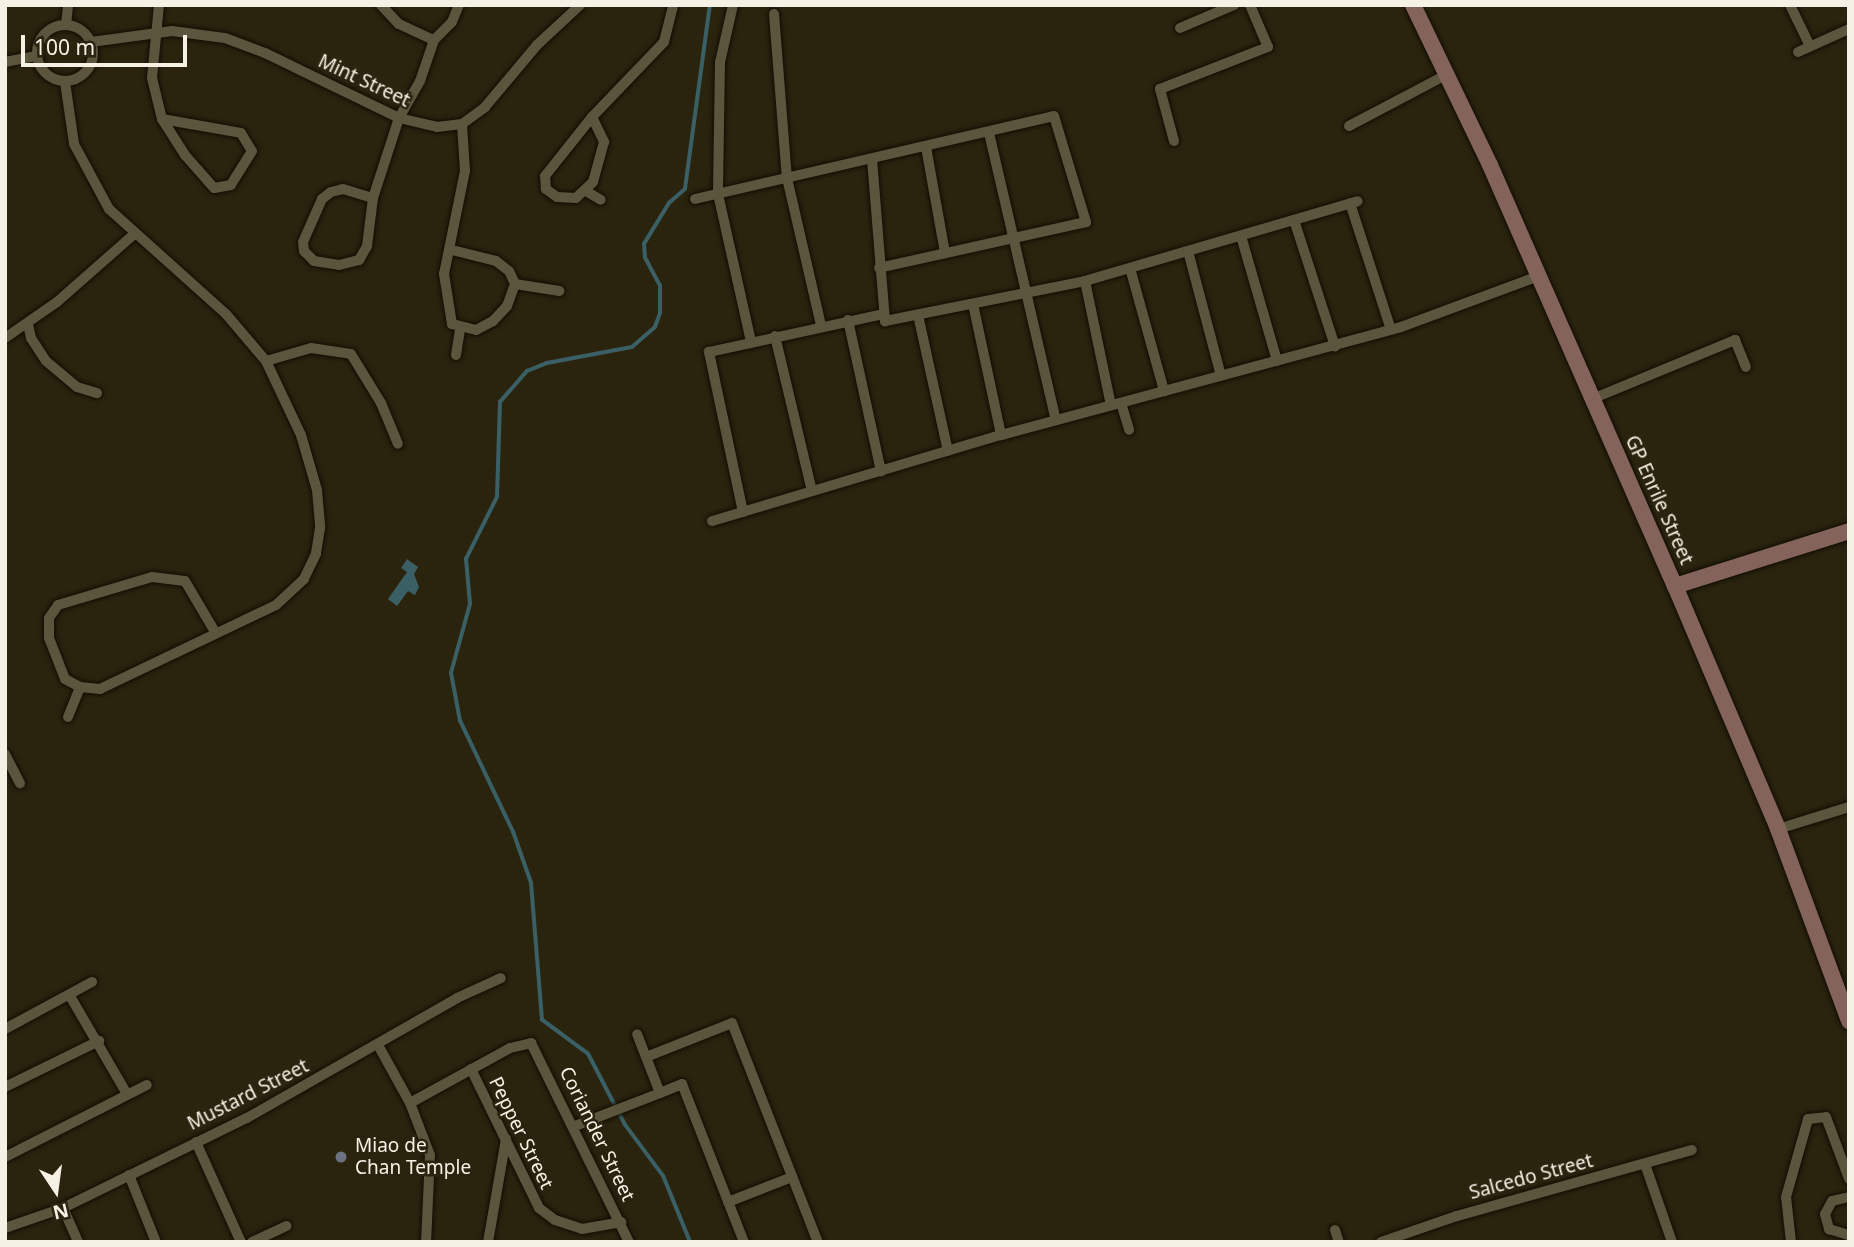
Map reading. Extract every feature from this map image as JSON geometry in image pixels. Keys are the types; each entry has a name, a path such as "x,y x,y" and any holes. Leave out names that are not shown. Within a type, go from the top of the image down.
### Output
{"street":[{"path":"66,25 68,5"},
{"path":"159,5 152,78 162,119 185,155 214,188 224,193 252,151 249,142 241,133 162,119"},
{"path":"381,5 399,24 434,40"},
{"path":"373,198 344,189 331,191 322,199 299,252 314,261 339,265 359,260 367,246 373,198 399,118 420,81 434,40 452,22 459,5"},
{"path":"592,117 604,142 586,191 576,198 557,197 546,190 545,176 592,117 664,42 673,5"},
{"path":"733,5 720,62 718,194 751,342"},
{"path":"1180,28 1234,5"},
{"path":"1174,141 1160,89 1268,47 1250,5"},
{"name":"GP Enrile Street","path":"1413,5 1539,276 1675,586 1778,829 1849,1021"},
{"path":"1790,5 1810,46"},
{"path":"452,250 496,261 509,271 515,284 515,293 494,321 476,330 460,329 452,324 444,274 452,250 465,171 463,124 485,107 537,45 578,6"},
{"path":"774,14 787,178 821,326"},
{"path":"66,25 81,30 91,42 89,69 65,82 43,72 37,56 44,34 66,25"},
{"path":"1798,52 1849,29"},
{"name":"Mint Street","path":"91,42 156,32 197,33 244,45 399,118 437,127 463,124"},
{"path":"5,62 37,56"},
{"path":"1349,125 1444,76"},
{"path":"65,82 74,144 109,209 226,314 266,361 301,435 317,490 320,528 316,554 304,579 276,605 100,689 80,687 65,679 49,638 49,618 58,605 125,583 175,578 192,589 215,632"},
{"path":"695,199 1054,116 1086,222 879,268"},
{"path":"989,133 1016,238 1056,420"},
{"path":"926,147 945,253"},
{"path":"872,159 885,321 1085,281 1354,202 1391,330"},
{"path":"586,191 601,200"},
{"path":"1294,220 1335,345"},
{"path":"5,338 28,324 134,234"},
{"path":"1241,236 1277,361"},
{"path":"1188,251 1221,376"},
{"path":"1130,268 1164,391"},
{"path":"712,521 1001,435 1391,330 1539,276"},
{"path":"1085,281 1116,404 1129,430"},
{"path":"515,284 559,291"},
{"path":"973,303 1001,435"},
{"path":"743,512 709,352 884,314"},
{"path":"918,315 948,451"},
{"path":"848,320 881,471"},
{"path":"28,324 31,338 46,361 77,387 97,393"},
{"path":"456,355 460,329"},
{"path":"775,336 812,491"},
{"path":"1592,399 1735,340 1746,367"},
{"path":"351,354 359,345"},
{"path":"266,361 311,348 351,354 381,403 398,444"},
{"path":"1675,586 1849,531"},
{"path":"68,717 80,687"},
{"path":"5,754 20,783"},
{"path":"1778,829 1849,807"},
{"name":"Mustard Street","path":"5,1228 63,1208 196,1142 378,1045 457,998 501,978"},
{"path":"5,1030 92,982"},
{"path":"70,996 99,1041 127,1094"},
{"path":"646,1057 732,1023 818,1242"},
{"path":"637,1034 660,1093"},
{"path":"5,1087 99,1041"},
{"name":"Coriander Street","path":"471,1069 510,1048 531,1043 575,1126 629,1242"},
{"path":"378,1045 410,1103 430,1155 426,1242"},
{"path":"410,1103 471,1069"},
{"name":"Pepper Street","path":"471,1069 545,1214 582,1229 621,1222"},
{"path":"575,1126 682,1084 744,1242"},
{"path":"5,1157 147,1085"},
{"path":"1791,1242 1786,1197 1802,1129 1808,1119 1826,1117 1849,1179"},
{"path":"488,1242 506,1139"},
{"path":"196,1142 241,1242"},
{"name":"Salcedo Street","path":"1381,1242 1457,1216 1692,1150"},
{"path":"1645,1164 1672,1242"},
{"path":"129,1175 156,1242"},
{"path":"728,1202 792,1177"},
{"path":"1849,1197 1832,1201 1825,1213 1829,1229 1849,1235"},
{"path":"63,1208 78,1242"},
{"path":"252,1242 286,1226"}],"water":[{"path":"407,559 418,567 414,574 419,587 415,595 408,591 397,606 388,599 407,572 401,568"}],"waterway":[{"path":"690,1242 663,1176 625,1125 588,1054 542,1020 531,883 513,832 460,721 451,673 470,604 466,559 497,497 500,402 527,371 547,363 632,347 655,327 660,313 660,286 645,258 644,244 669,203 685,189 710,5"}],"place":[{"name":"Miao de Chan Temple","path":"341,1157"}]}
